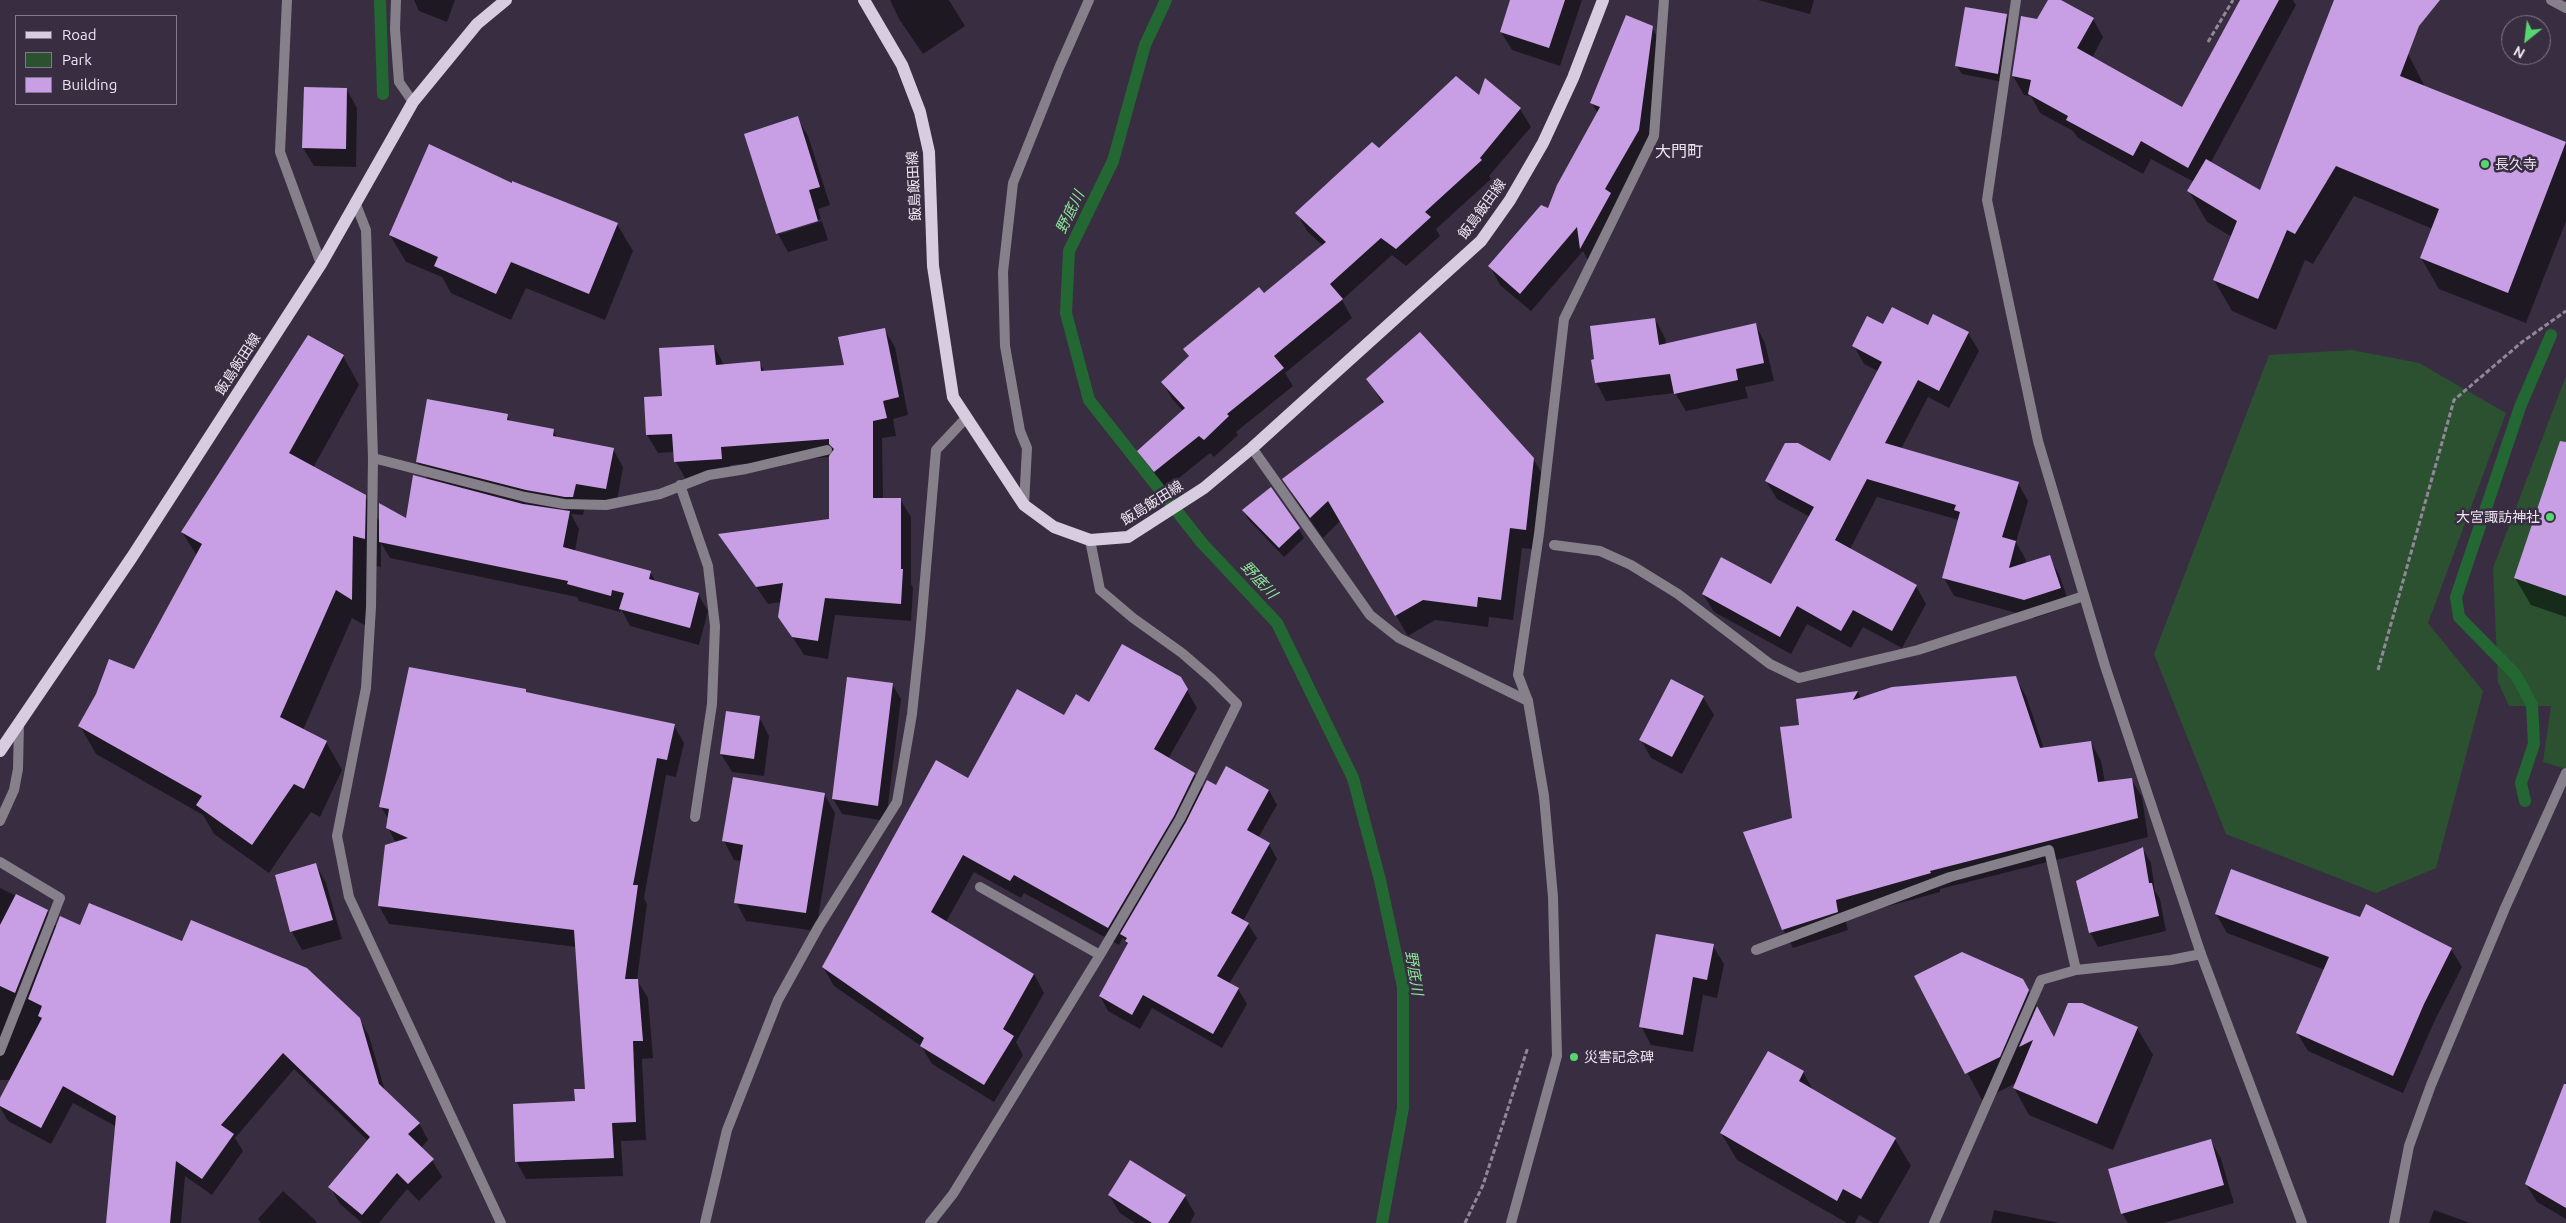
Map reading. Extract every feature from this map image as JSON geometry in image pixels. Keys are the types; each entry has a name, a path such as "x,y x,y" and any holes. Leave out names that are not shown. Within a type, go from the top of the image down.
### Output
{"main road":[{"name":"飯島飯田線","path":"0,751 132,557 321,264 413,102 477,24 506,0"},
{"name":"飯島飯田線","path":"864,0 902,65 920,112 929,152 936,285 952,397 1024,505 1054,527 1090,540 1128,537 1204,488 1252,448 1481,241 1510,200 1542,143 1573,78 1602,0"}],"street":[{"path":"287,0 280,152 321,264"},
{"path":"396,0 395,29 399,82 413,102"},
{"path":"1024,505 1027,448 1020,431 1005,346 1003,272 1013,183 1058,68 1089,0"},
{"path":"1510,1223 1557,1056 1553,897 1544,796 1528,701 1518,675 1539,534 1564,319 1654,136 1664,0"},
{"path":"2016,0 1987,200 2038,440 2084,596 2201,954 2302,1223"},
{"path":"2551,0 2566,8"},
{"path":"355,202 366,230 373,458 371,606 366,688 337,836 349,897 501,1223"},
{"path":"705,1223 727,1130 778,1000 819,926 897,802 912,714 936,450 966,418"},
{"path":"1252,448 1370,615 1399,638 1528,701"},
{"path":"373,458 395,462 495,491 564,504 606,504 634,501 660,494 709,475 754,467 827,450"},
{"path":"680,485 698,530 708,566 715,626 712,704 695,817"},
{"path":"930,1223 952,1194 1100,955 1180,818 1237,704 1212,678 1182,653 1133,618 1100,590 1090,540"},
{"path":"1554,545 1600,551 1632,564 1678,594 1770,664 1799,678 1918,650 2084,596"},
{"path":"0,821 14,790 18,769 18,723"},
{"path":"2394,1223 2409,1146 2431,1085 2566,773"},
{"path":"1756,950 1950,877 2048,850 2076,970"},
{"path":"0,862 60,898 0,1051"},
{"path":"980,887 1100,955"},
{"path":"1934,1223 2040,980 2076,970 2171,960 2201,954"}],"path":[{"path":"2208,42 2233,0"},
{"path":"2378,670 2454,400 2522,342 2566,311"},
{"path":"1465,1223 1483,1186 1529,1044"}],"green space":[{"path":"2352,350 2419,363 2506,413 2428,623 2483,691 2436,868 2376,893 2226,834 2154,654 2269,355"},
{"path":"2566,376 2566,769 2543,762 2551,706 2509,706 2498,682 2493,568"}],"building":[{"path":"1510,0 1565,0 1549,48 1500,32"},
{"path":"2048,0 2061,0 2094,18 2077,48 2182,107 2240,0 2279,0 2188,168 2141,141 2133,156 2066,120 2068,116 2028,94 2031,80 2012,76 2021,16 2037,19"},
{"name":"長久寺","path":"2334,0 2440,0 2419,26 2400,76 2566,142 2508,293 2420,258 2439,209 2336,166 2295,234 2287,230 2258,299 2213,280 2237,221 2187,191 2206,159 2260,190"},
{"path":"1965,7 2007,14 1998,74 1955,66"},
{"path":"1626,15 1653,26 1639,130 1605,189 1611,193 1580,249 1577,227 1520,294 1488,266 1541,205 1548,208 1557,185 1600,107 1590,103"},
{"path":"1456,76 1479,95 1485,78 1521,108 1480,158 1482,160 1425,212 1431,217 1396,249 1381,238 1330,284 1343,299 1274,356 1284,368 1227,414 1229,416 1204,440 1199,436 1154,472 1137,451 1185,408 1161,382 1189,356 1183,349 1259,287 1264,293 1326,242 1295,213 1372,142 1379,148"},
{"path":"304,87 347,88 346,149 302,148"},
{"path":"798,116 820,187 809,190 818,221 776,234 744,134"},
{"path":"429,144 512,183 512,181 618,223 589,294 511,262 496,294 434,266 438,257 389,235"},
{"path":"1892,307 1928,325 1933,314 1969,332 1939,391 1918,380 1885,443 2019,482 2002,537 2016,541 2009,568 2050,555 2061,588 2024,600 1942,578 1960,512 1954,510 1956,505 1867,479 1835,540 1917,585 1892,631 1853,610 1841,631 1797,606 1780,637 1702,594 1721,557 1771,584 1814,507 1765,481 1785,443 1798,443 1830,461 1882,362 1852,346 1867,316 1883,324"},
{"path":"1655,318 1659,345 1756,323 1764,363 1736,369 1738,380 1674,394 1670,374 1595,383 1591,360 1594,359 1590,326"},
{"path":"885,328 899,397 883,401 887,418 873,421 873,498 901,498 901,569 903,569 901,604 825,598 818,641 792,637 778,617 783,583 756,587 718,534 829,519 829,456 834,449 829,444 829,439 721,447 722,459 674,462 672,434 646,435 644,397 662,396 659,348 714,345 716,365 760,361 761,371 844,365 838,337"},
{"path":"1420,332 1534,458 1526,530 1510,528 1501,600 1478,597 1477,607 1423,600 1395,616 1328,501 1310,518 1282,479 1384,402 1366,379"},
{"path":"308,335 344,355 289,453 366,495 365,539 353,536 352,600 336,590 280,717 327,741 304,789 294,784 252,845 196,805 202,796 78,726 96,694 109,659 134,669 202,544 181,532"},
{"path":"427,399 508,414 507,420 554,429 553,436 614,448 606,489 576,484 573,497 565,497 526,490 416,462"},
{"name":"大宮諏訪神社","path":"2560,441 2566,442 2566,596 2514,578"},
{"path":"413,475 523,504 570,511 563,547 651,571 649,579 699,593 690,628 619,609 624,593 612,590 611,596 567,584 568,581 379,542 379,503 406,518"},
{"path":"1271,487 1300,528 1279,548 1242,510"},
{"path":"1122,644 1181,677 1188,689 1154,749 1195,773 1174,816 1108,928 1014,875 1010,881 963,855 931,912 1034,974 1003,1029 1014,1036 984,1085 920,1046 924,1038 822,967 936,760 968,778 1017,689 1064,715 1076,694 1089,702"},
{"path":"409,667 526,689 526,692 675,724 667,760 657,758 633,885 638,885 625,979 638,979 643,1041 633,1041 636,1122 612,1123 614,1158 515,1162 513,1104 575,1101 574,1089 585,1089 574,930 378,906 385,845 408,838 386,828 389,809 379,807"},
{"path":"2016,676 2040,748 2091,741 2098,782 2132,778 2138,818 1930,871 1931,873 1836,900 1838,912 1782,930 1743,832 1792,818 1780,727 1799,725 1796,699 1858,691 1853,700 1892,687"},
{"path":"847,677 893,683 878,806 832,799"},
{"path":"1671,679 1704,696 1672,757 1639,740"},
{"path":"726,711 760,716 754,759 720,754"},
{"path":"1226,766 1269,790 1247,830 1270,843 1231,913 1249,923 1217,976 1239,988 1213,1034 1143,995 1132,1015 1099,996 1128,943 1125,941 1127,938 1120,934 1186,822 1207,780 1216,785"},
{"path":"733,777 825,793 806,913 734,903 743,845 722,841"},
{"path":"2143,847 2149,883 2152,883 2159,916 2089,933 2076,881"},
{"path":"316,863 333,920 290,932 275,875"},
{"path":"2231,869 2360,917 2366,904 2452,948 2424,1004 2393,1076 2296,1033 2329,957 2215,914"},
{"path":"16,894 48,910 15,993 0,986 0,925"},
{"path":"89,903 182,941 191,920 307,968 360,1018 379,1084 420,1123 408,1134 434,1159 408,1184 397,1173 362,1215 328,1187 370,1137 283,1053 221,1125 234,1134 202,1179 176,1161 170,1223 106,1223 116,1116 63,1086 41,1128 0,1106 0,1098 42,1018 38,1016 42,1006 28,999 60,916 80,925"},
{"path":"1656,934 1714,944 1707,980 1693,977 1683,1035 1639,1027"},
{"path":"1962,952 2023,979 2029,990 2000,1057 1965,1074 1914,976"},
{"path":"2068,1003 2082,1003 2138,1027 2097,1124 2013,1088 2033,1040 2019,1047 2037,1006 2054,1037"},
{"path":"1768,1051 1804,1071 1799,1081 1896,1138 1861,1199 1843,1189 1837,1201 1720,1133"},
{"path":"2564,1084 2566,1084 2566,1208 2525,1184"},
{"path":"2211,1139 2224,1185 2121,1214 2108,1169"},
{"path":"1130,1160 1186,1195 1168,1223 1152,1223 1108,1195"}],"waterway":[{"path":"380,0 383,94"},
{"name":"野底川","path":"1166,0 1145,45 1113,161 1069,251 1066,313 1089,400 1202,543 1277,623 1353,778 1380,880 1403,987 1403,1108 1382,1223"},
{"path":"2525,801 2521,783 2534,744 2532,705 2516,675 2459,617 2456,597 2520,407 2551,335"}],"place":[{"name":"長久寺","path":"2485,164"},
{"name":"大宮諏訪神社","path":"2550,517"},
{"name":"災害記念碑","path":"1574,1057"}],"district":[{"name":"大門町","path":"1679,152"}]}
